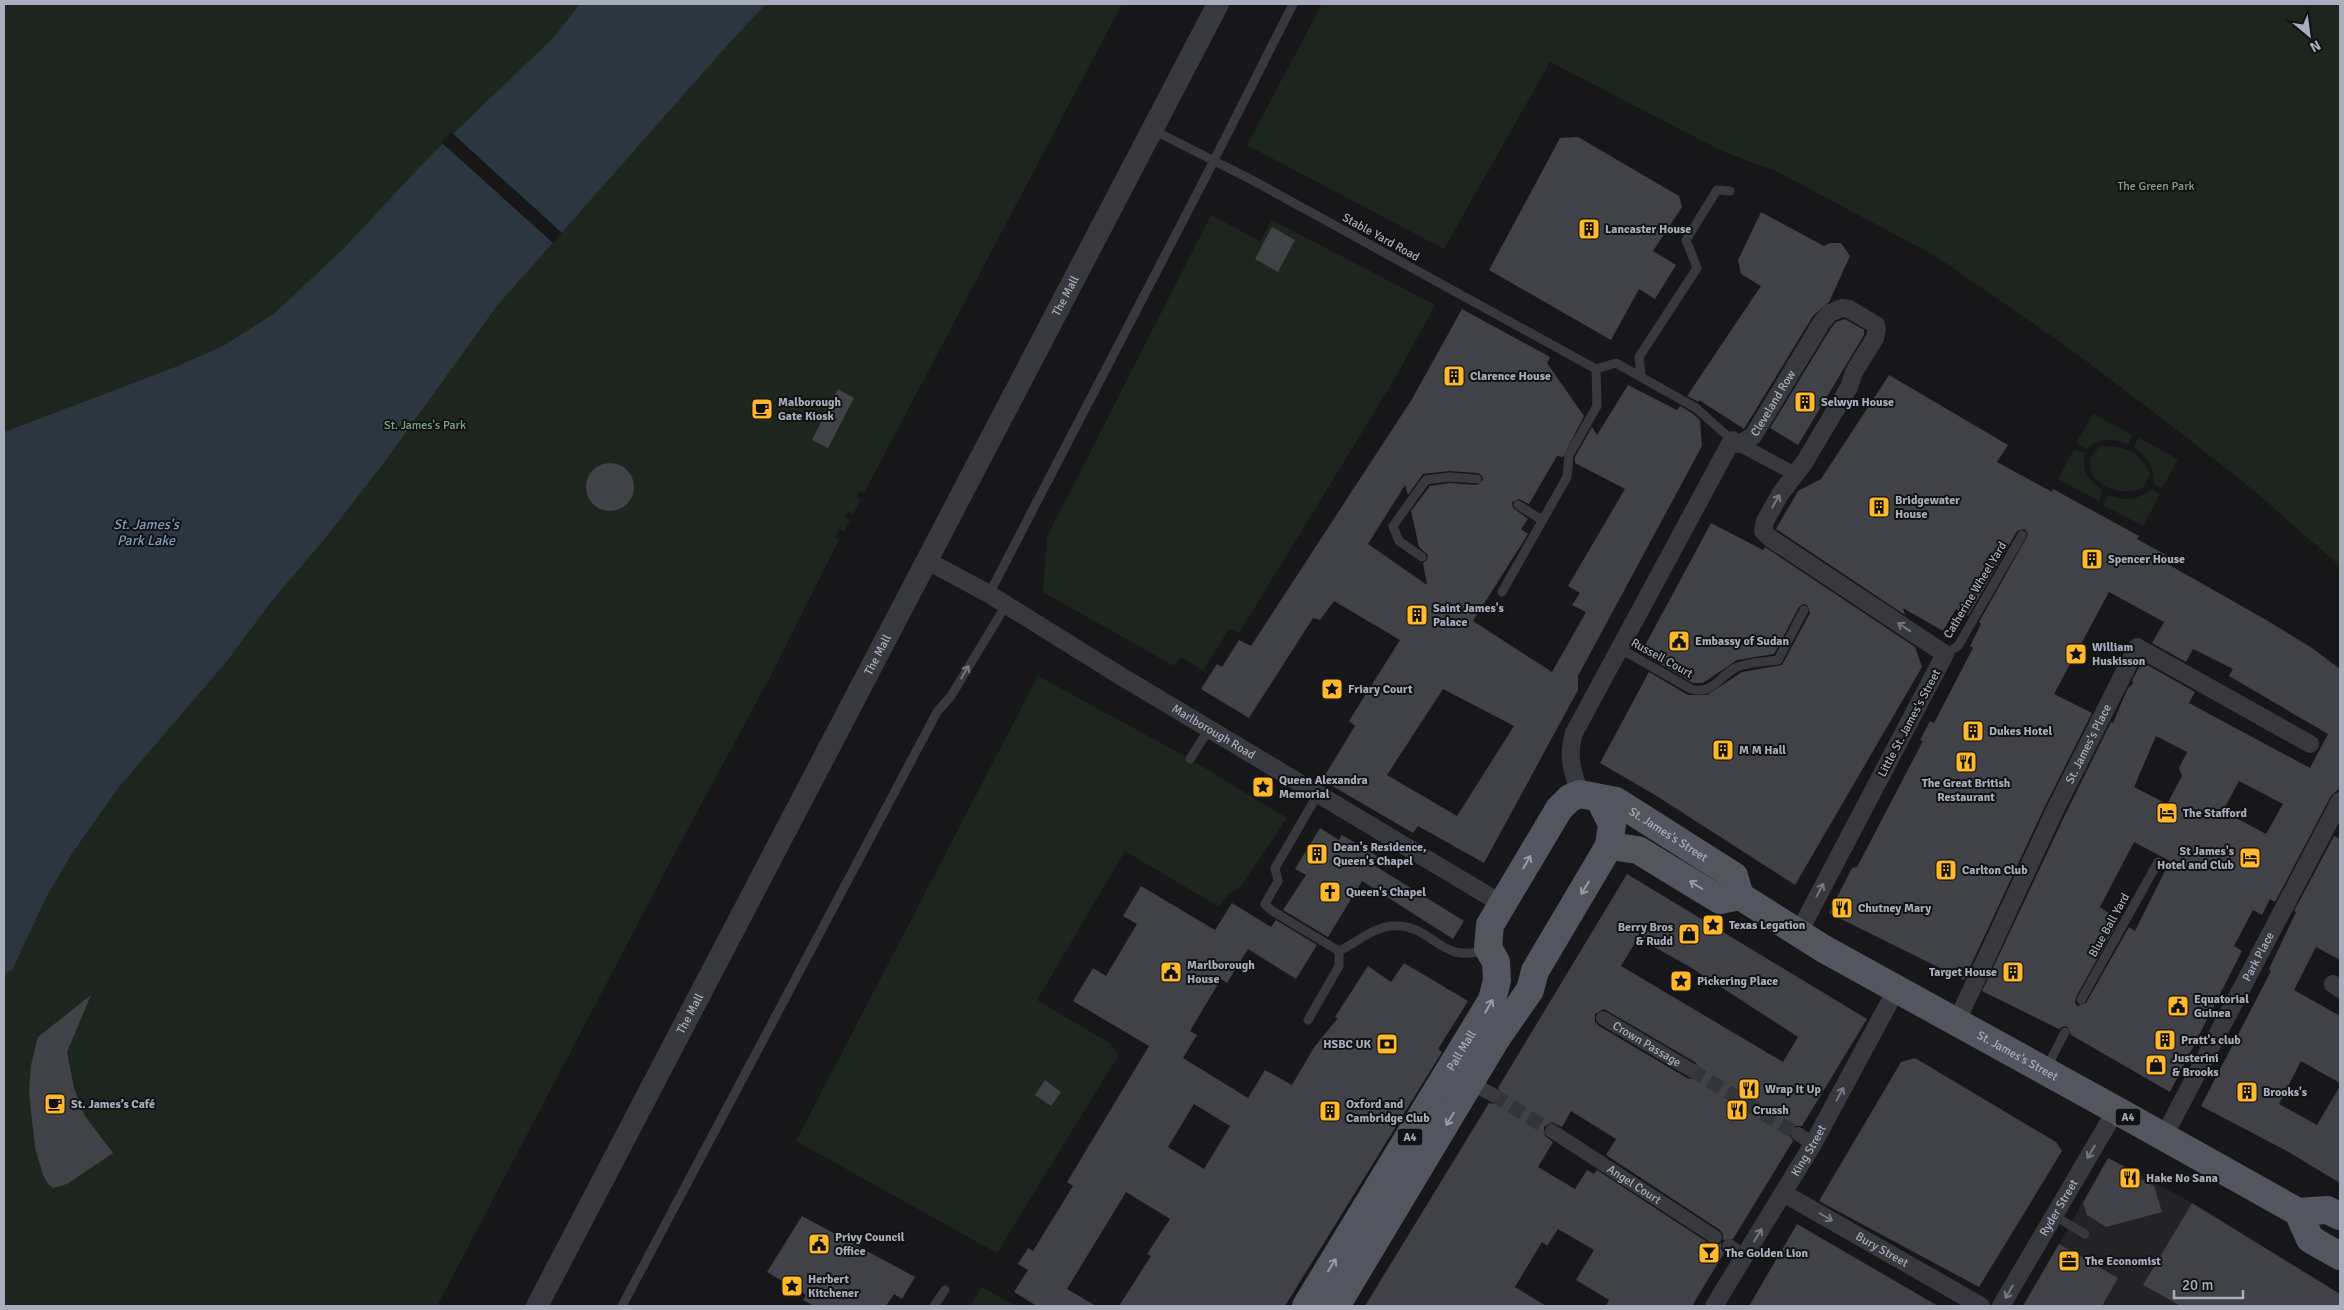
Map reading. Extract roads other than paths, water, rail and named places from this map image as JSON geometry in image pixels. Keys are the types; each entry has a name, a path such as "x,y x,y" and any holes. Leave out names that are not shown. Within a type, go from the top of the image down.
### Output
{"main road":[{"path":"1589,796 1612,824 1610,846 1638,850 1720,900 1740,896"},
{"name":"St. James's Street","path":"1589,796 1616,801 1734,876 1740,896 1798,934 2298,1212"},
{"name":"Pall Mall","path":"1306,1306 1492,1000 1497,980 1492,955 1490,926 1502,904 1559,809 1570,798 1589,796"},
{"name":"Pall Mall","path":"1336,1306 1482,1089 1496,1039 1530,990 1535,971 1610,846"},
{"path":"1492,955 1508,970 1535,971"},
{"path":"2340,1216 2327,1210 2298,1212 2310,1239 2340,1256"}],"street":[{"name":"The Mall","path":"536,1306 1218,4"},
{"name":"Cleveland Row","path":"1589,796 1571,770 1569,752 1574,733 1618,648 1735,442 1752,436 1830,313 1842,308 1849,309 1872,321 1878,329 1875,338 1854,372 1849,387 1804,463 1765,521 1762,531"},
{"path":"1735,442 1795,474"},
{"name":"Little St. James's Street","path":"1762,531 1945,654 1798,934"},
{"name":"Marlborough Road","path":"926,560 989,594 1209,729 1502,904"},
{"name":"St. James's Place","path":"1956,1022 2055,810 2137,646 2310,744"},
{"name":"Park Place","path":"2163,1138 2340,801"},
{"name":"King Street","path":"1714,1306 1813,1144 1896,990"},
{"name":"Crown Passage","path":"1603,1018 1691,1070"},
{"name":"Ryder Street","path":"2001,1306 2116,1110"},
{"name":"Angel Court","path":"1552,1131 1715,1237"},
{"path":"1798,1134 1813,1144"},
{"name":"Bury Street","path":"1783,1193 1981,1306"},
{"path":"1729,1246 1744,1257"}],"lane":[{"path":"989,594 1195,198 1293,4"},
{"name":"Stable Yard Road","path":"1153,130 1214,160 1596,369"},
{"path":"1641,376 1640,357 1697,268 1686,240 1717,190 1730,190"},
{"path":"1502,592 1567,477 1569,455 1597,406 1596,369 1616,363 1641,376 1696,408 1735,442"},
{"path":"1422,557 1398,541 1393,526 1426,480 1449,477 1477,479"},
{"path":"1518,505 1542,520"},
{"name":"Catherine Wheel Yard","path":"1945,654 1958,646 2022,535"},
{"path":"622,1306 938,712 950,696 1006,605"},
{"name":"Russell Court","path":"1618,648 1691,689 1704,691 1722,680 1735,668 1778,660 1804,610"},
{"path":"1190,759 1209,729"},
{"path":"1318,794 1276,868 1278,881 1265,904 1271,910 1339,951"},
{"name":"Blue Ball Yard","path":"2082,1000 2158,862"},
{"path":"1339,951 1373,932 1389,926 1416,930 1456,953 1492,955"},
{"path":"1308,1020 1339,966 1339,951"},
{"path":"2044,1072 2065,1032"},
{"path":"2053,1215 2085,1234"},
{"path":"934,1306 944,1290"}],"water":[{"name":"St. James's Park Lake","path":"580,4 766,4 731,41 496,307 386,460 327,536 271,602 227,661 119,787 71,855 48,894 12,970 4,974 4,432 173,368 223,346 275,313 346,246 430,156 554,37"}],"tunnel":[{"path":"1691,1070 1798,1134"},
{"path":"1493,1095 1552,1131"}],"place":[{"name":"Lancaster House","path":"1589,229"},
{"name":"Clarence House","path":"1454,376"},
{"name":"Selwyn House","path":"1805,402"},
{"name":"Malborough Gate Kiosk","path":"762,409"},
{"name":"Bridgewater House","path":"1879,507"},
{"name":"Spencer House","path":"2092,559"},
{"name":"Saint James's Palace","path":"1417,615"},
{"name":"Embassy of Sudan","path":"1679,641"},
{"name":"William Huskisson","path":"2076,654"},
{"name":"Friary Court","path":"1332,689"},
{"name":"Dukes Hotel","path":"1973,731"},
{"name":"M M Hall","path":"1723,750"},
{"name":"The Great British Restaurant","path":"1966,762"},
{"name":"Queen Alexandra Memorial","path":"1263,787"},
{"name":"The Stafford","path":"2167,813"},
{"name":"Dean's Residence, Queen's Chapel","path":"1317,854"},
{"name":"St James's Hotel and Club","path":"2250,858"},
{"name":"Carlton Club","path":"1946,870"},
{"name":"Queen's Chapel","path":"1330,892"},
{"name":"Chutney Mary","path":"1842,908"},
{"name":"Texas Legation","path":"1713,925"},
{"name":"Berry Bros & Rudd","path":"1689,934"},
{"name":"Marlborough House","path":"1171,972"},
{"name":"Target House","path":"2013,972"},
{"name":"Pickering Place","path":"1681,981"},
{"name":"Equatorial Guinea","path":"2178,1006"},
{"name":"Pratt's club","path":"2165,1040"},
{"name":"HSBC UK","path":"1387,1044"},
{"name":"Justerini & Brooks","path":"2156,1065"},
{"name":"Wrap It Up","path":"1749,1089"},
{"name":"Brooks's","path":"2247,1092"},
{"name":"St. James’s Café","path":"55,1104"},
{"name":"Crussh","path":"1737,1110"},
{"name":"Oxford and Cambridge Club","path":"1330,1111"},
{"name":"Hake No Sana","path":"2130,1178"},
{"name":"Privy Council Office","path":"819,1244"},
{"name":"The Golden Lion","path":"1709,1253"},
{"name":"The Economist","path":"2069,1261"},
{"name":"Herbert Kitchener","path":"792,1286"}],"park label":[{"name":"The Green Park","path":"2156,186"},
{"name":"St. James's Park","path":"425,425"}]}
